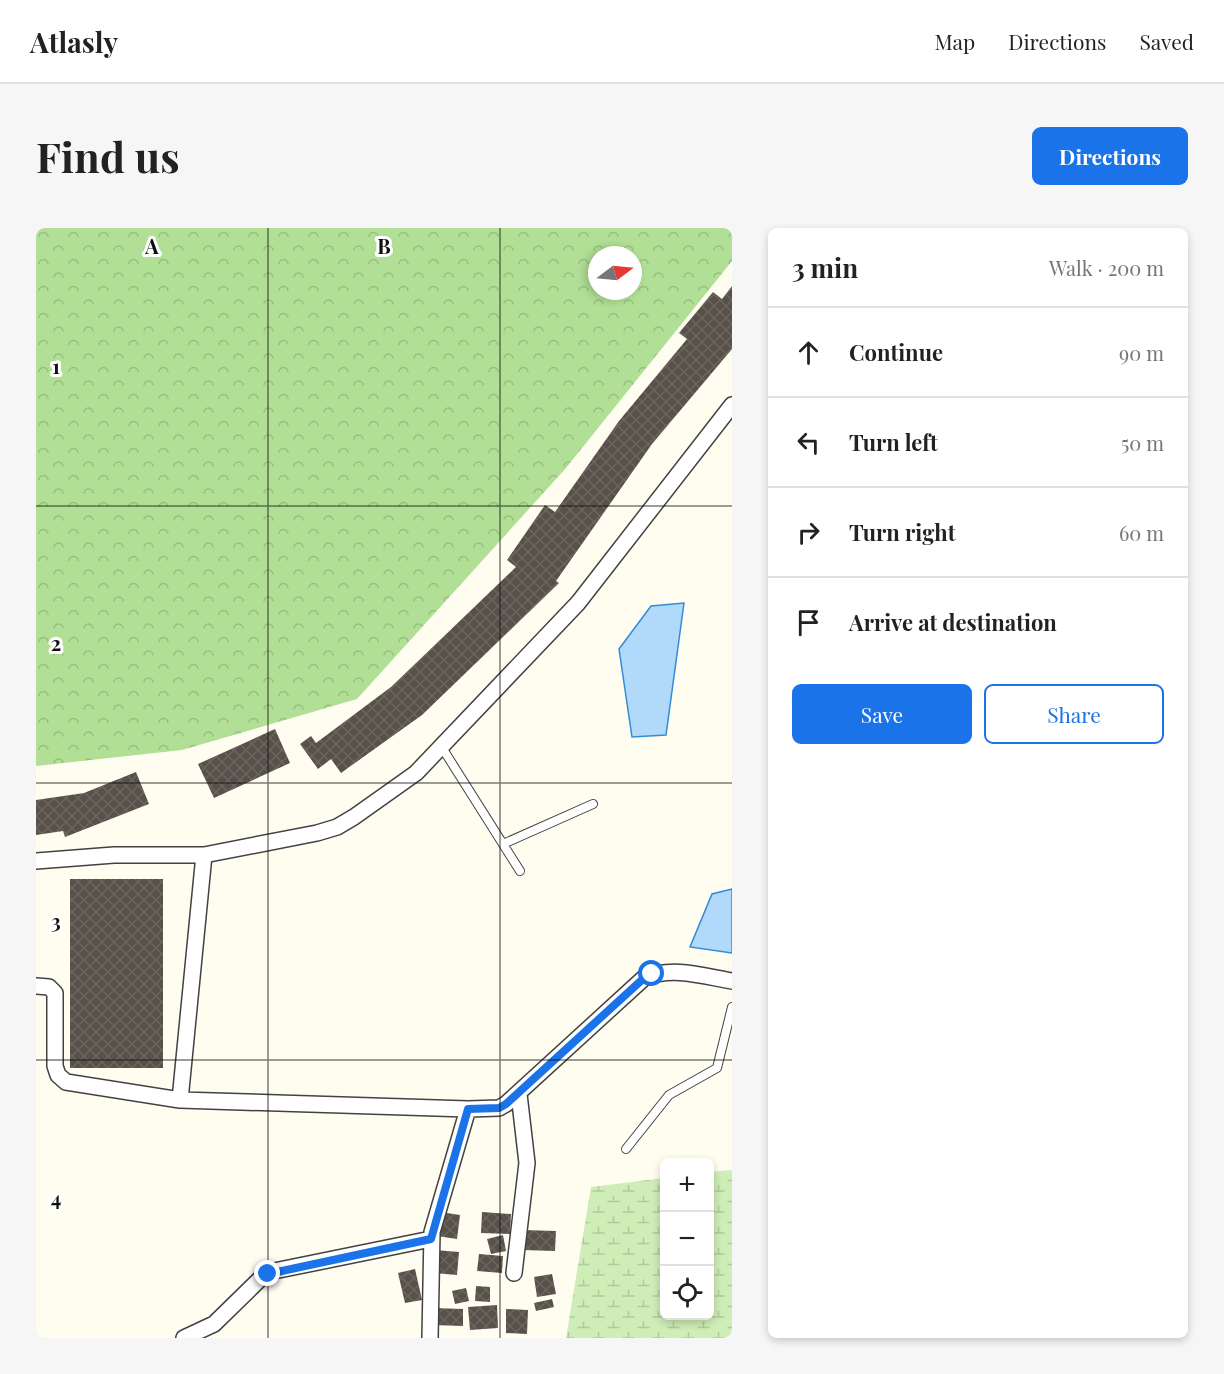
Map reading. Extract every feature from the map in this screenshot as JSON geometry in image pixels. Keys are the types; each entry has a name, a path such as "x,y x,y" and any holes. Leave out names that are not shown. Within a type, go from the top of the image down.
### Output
{"street":[{"path":"36,861 114,855 204,855 337,827 416,773 578,603 732,405"},
{"path":"180,1100 204,855"},
{"path":"36,986 49,987 55,993 55,1066 62,1080 180,1100 468,1109 501,1107 519,1094 644,978 658,973 677,972 732,981"},
{"path":"514,1273 527,1163 519,1094"},
{"path":"430,1338 431,1239 468,1109"},
{"path":"184,1338 214,1324 261,1278 274,1271 431,1239"}],"lane":[{"path":"441,746 520,871"},
{"path":"503,844 593,804"},
{"path":"626,1149 669,1095 717,1068 732,1007"}],"green space":[{"path":"36,228 732,228 732,261 566,468 357,699 182,750 36,766"},
{"path":"732,1170 732,1338 566,1338 591,1187 660,1178 660,1320 714,1320 714,1172"}],"water":[{"path":"684,603 666,735 632,737 619,649 651,606"},
{"path":"732,889 732,953 690,947 712,894"}],"building":[{"path":"732,286 732,349 652,444 556,581 559,583 422,715 341,773 331,759 318,769 300,744 311,736 316,743 391,687 516,567 507,560 545,505 555,512 619,421 687,339 679,333 713,292 722,299"},
{"path":"275,729 290,763 214,798 198,764"},
{"path":"136,772 149,804 65,837 63,831 36,835 36,800 84,793"},
{"path":"70,879 163,879 163,1068 70,1068"},
{"path":"440,1212 460,1215 457,1239 437,1236"},
{"path":"482,1212 511,1214 510,1234 481,1233"},
{"path":"522,1230 556,1231 555,1251 522,1250"},
{"path":"503,1235 506,1251 491,1254 487,1239"},
{"path":"435,1250 459,1252 457,1275 433,1273"},
{"path":"479,1254 503,1256 502,1273 477,1271"},
{"path":"415,1269 422,1300 405,1303 398,1273"},
{"path":"552,1274 556,1294 537,1297 534,1277"},
{"path":"476,1286 490,1287 490,1302 475,1301"},
{"path":"466,1288 469,1301 455,1304 452,1291"},
{"path":"552,1299 554,1307 536,1311 534,1303"},
{"path":"497,1305 498,1328 470,1330 468,1307"},
{"path":"433,1308 463,1309 463,1326 433,1325"},
{"path":"506,1309 528,1310 527,1334 506,1333"}],"route":[{"path":"268,1274 431,1239 468,1109 499,1108 506,1104 644,978 652,974"}]}
